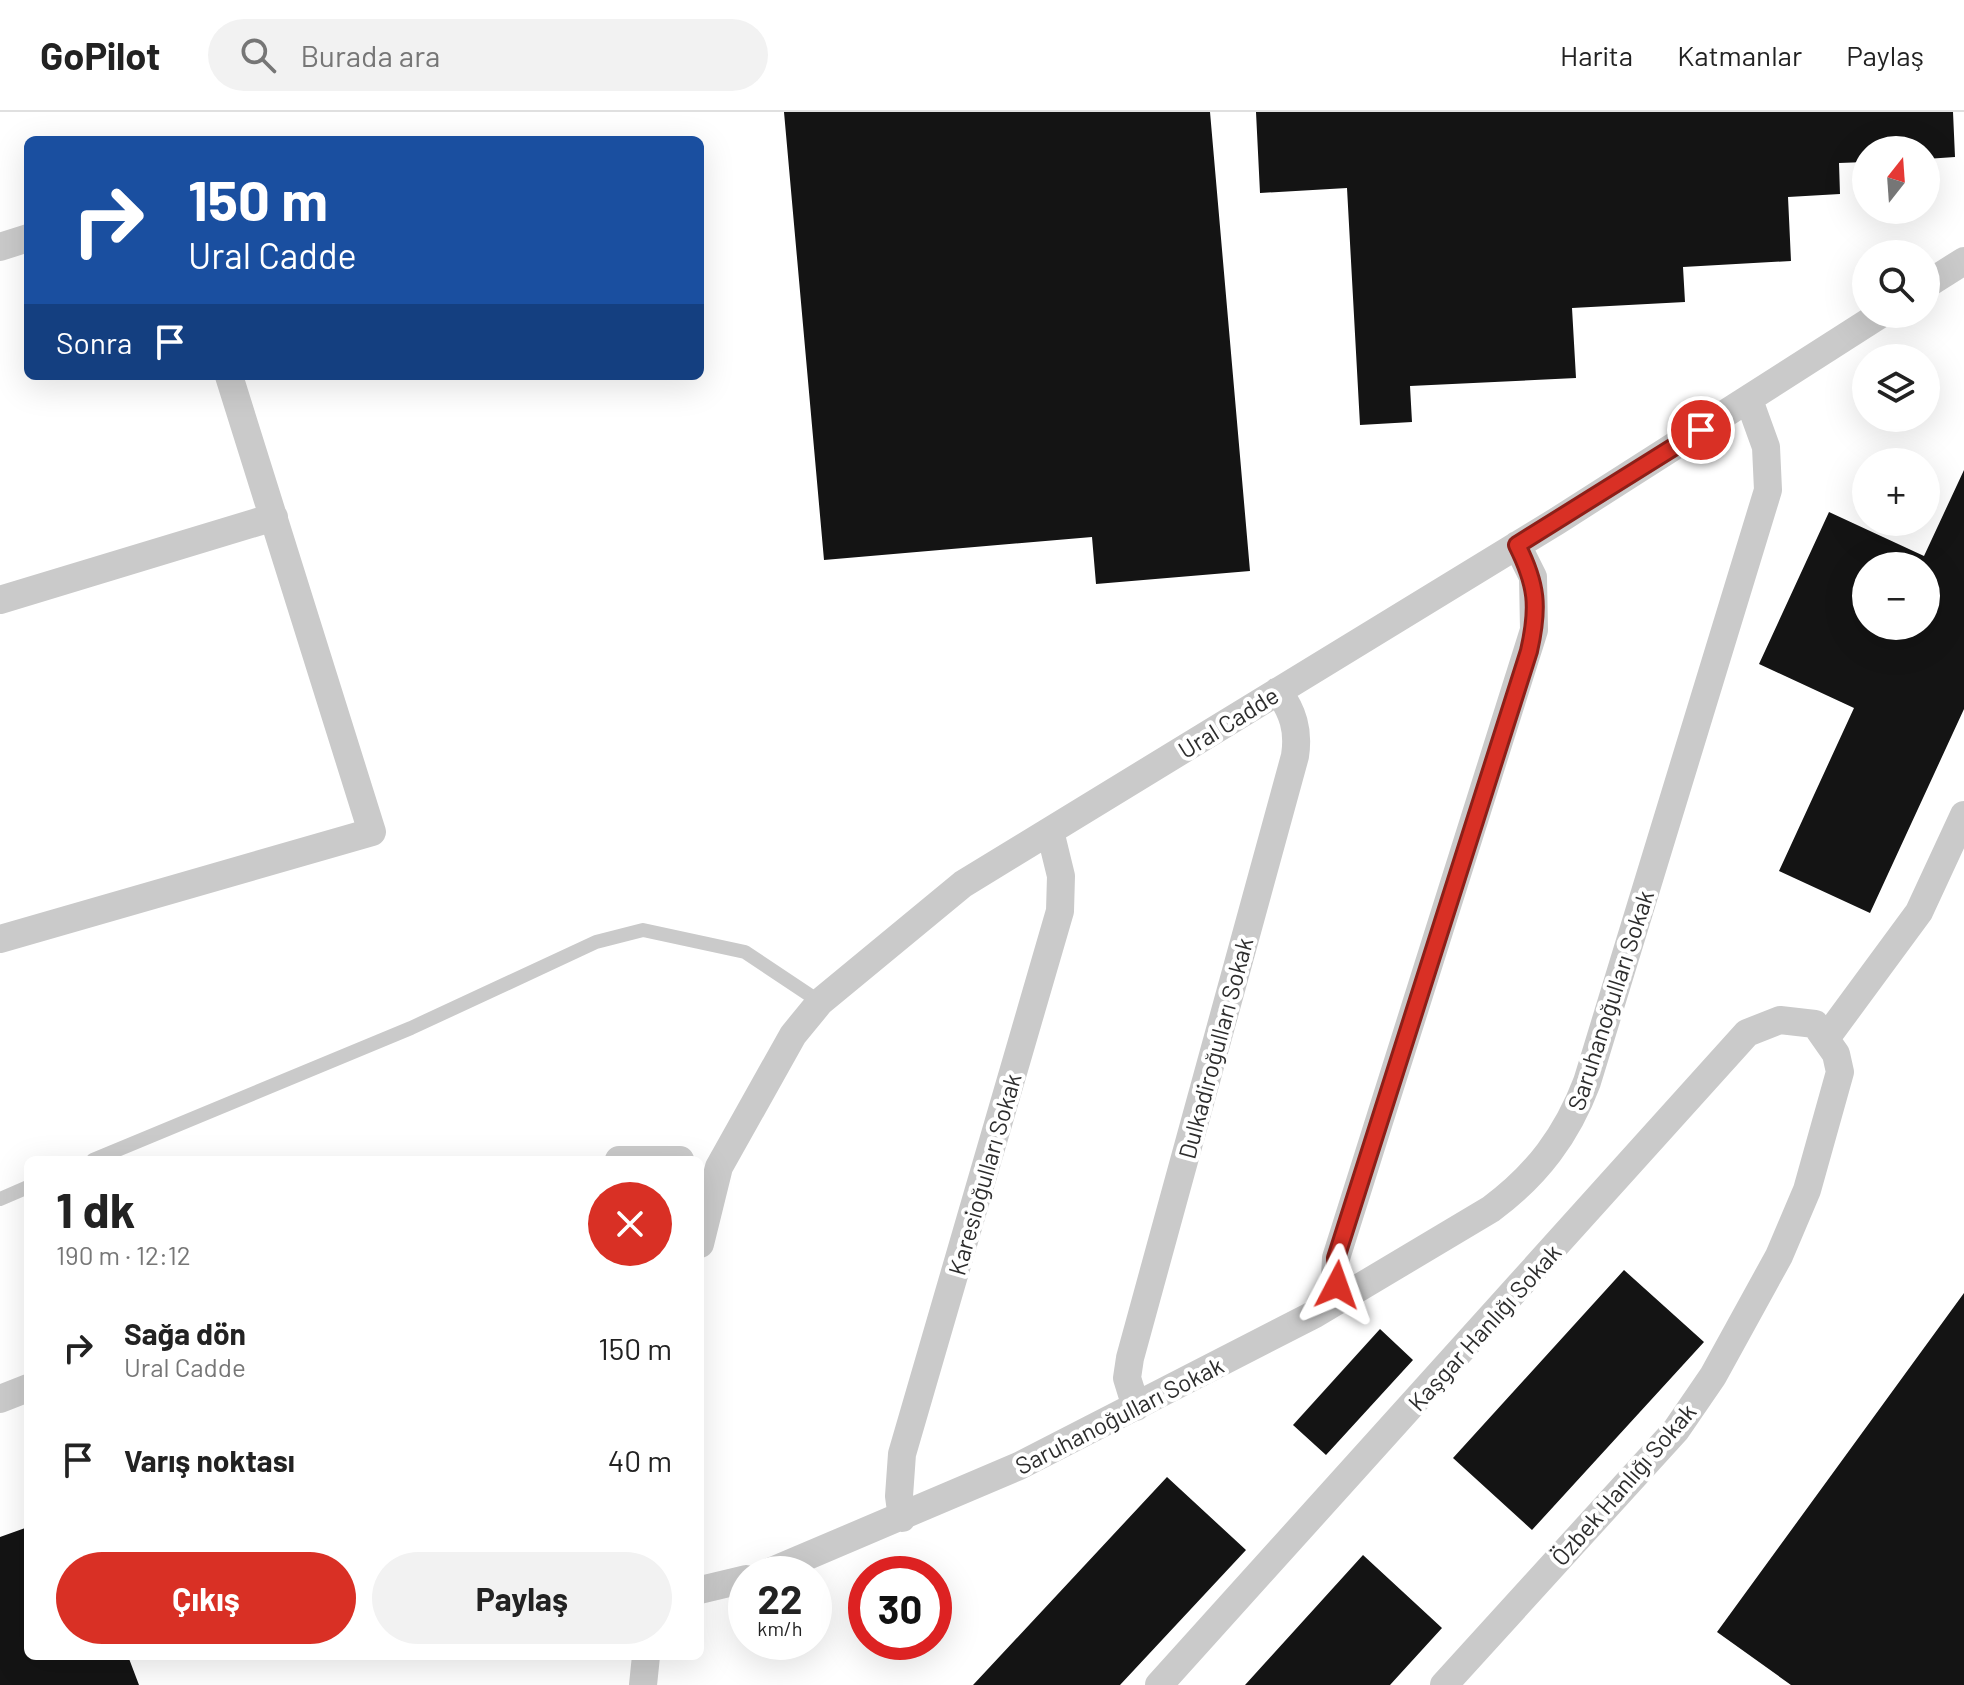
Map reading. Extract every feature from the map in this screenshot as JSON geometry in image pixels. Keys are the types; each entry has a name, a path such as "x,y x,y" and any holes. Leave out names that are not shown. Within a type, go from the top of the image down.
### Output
{"street":[{"path":"0,247 24,239"},
{"path":"1940,276 1964,261"},
{"name":"Ural Cadde","path":"704,1209 709,1166 793,1035 820,1002 963,884 1517,545 1860,328"},
{"path":"0,939 372,832 230,380"},
{"name":"Saruhanoğulları Sokak","path":"809,1556 1019,1466 1343,1297 1512,1194 1548,1156 1577,1108 1768,490 1766,447 1749,400"},
{"path":"0,600 274,517"},
{"path":"1343,1297 1335,1277 1336,1258 1534,630 1533,577 1517,545"},
{"name":"Dulkadiroğulları Sokak","path":"1136,1407 1127,1378 1130,1358 1295,756 1297,742 1293,714 1278,691"},
{"path":"1827,1037 1919,912 1964,815"},
{"name":"Karesioğulları Sokak","path":"902,1518 899,1496 902,1454 1060,911 1061,876 1050,831"},
{"name":"Kaşgar Hanlığı Sokak","path":"1159,1685 1747,1033 1763,1024 1798,1020 1815,1024 1827,1037"},
{"name":"Özbek Hanlığı Sokak","path":"1444,1685 1676,1430 1747,1320 1807,1190 1840,1072 1827,1037"},
{"path":"0,1399 24,1390"},
{"path":"704,1589 728,1583"},
{"path":"643,1685 646,1660"}],"lane":[{"path":"103,1156 411,1028 596,942 643,930 745,952 820,1002"},
{"path":"0,1199 24,1189"}],"building":[{"path":"784,112 1210,112 1250,571 1096,584 1092,537 824,560"},
{"path":"1256,112 1953,112 1955,157 1940,158 1940,136 1852,136 1852,163 1839,163 1840,194 1788,197 1791,261 1683,267 1685,302 1572,308 1576,378 1410,386 1412,422 1360,425 1347,188 1260,193"},
{"path":"1964,470 1964,709 1870,913 1779,871 1854,708 1759,664 1829,512 1852,523 1852,536 1881,536 1915,552 1852,552 1852,640 1940,640 1940,552 1926,552 1933,536 1940,536 1940,522"},
{"path":"1624,1270 1704,1342 1532,1530 1453,1458"},
{"path":"1964,1293 1964,1685 1791,1685 1717,1632"},
{"path":"1380,1329 1413,1360 1326,1455 1293,1425"},
{"path":"1167,1477 1246,1550 1120,1685 973,1685"},
{"path":"24,1528 24,1660 130,1660 139,1685 0,1685 0,1537"},
{"path":"1363,1555 1442,1628 1390,1685 1245,1685"}],"route":[{"path":"1337,1285 1336,1258 1520,671 1529,651 1534,630 1535,592 1533,577 1517,545 1701,430"}]}
